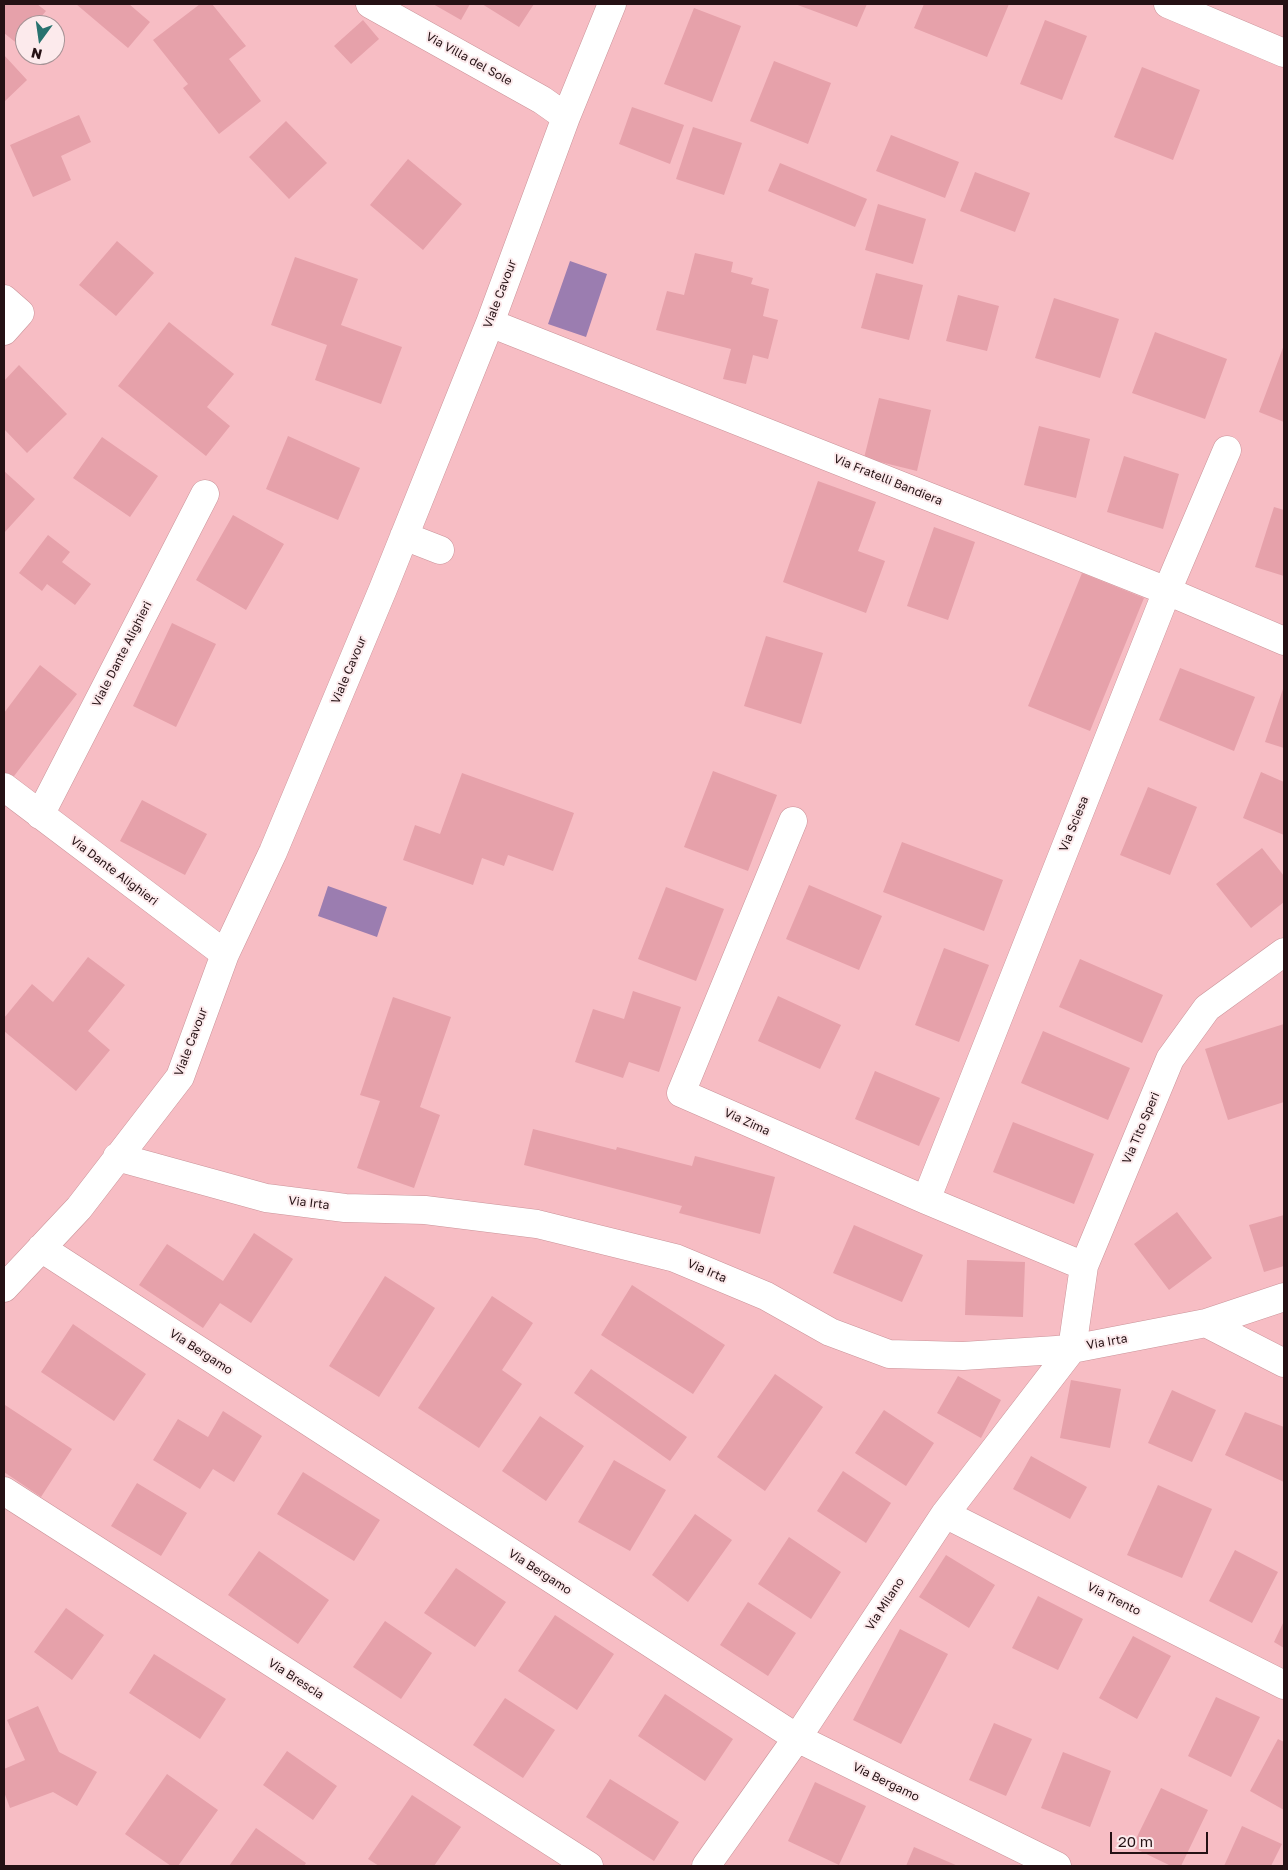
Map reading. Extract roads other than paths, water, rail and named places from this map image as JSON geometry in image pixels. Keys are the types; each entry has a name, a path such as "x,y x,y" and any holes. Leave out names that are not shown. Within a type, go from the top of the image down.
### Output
{"street":[{"name":"Via Villa del Sole","path":"370,4 542,100 566,118"},
{"name":"Viale Cavour","path":"4,1288 80,1208 180,1076 225,954 273,852 490,323 566,118 612,4"},
{"path":"1168,4 1284,53"},
{"path":"4,298 20,314 4,332"},
{"name":"Via Fratelli Bandiera","path":"490,323 1167,590 1284,641"},
{"name":"Via Sciesa","path":"926,1200 1167,590 1227,450"},
{"name":"Viale Dante Alighieri","path":"40,815 205,494"},
{"path":"404,536 440,550"},
{"name":"Via Dante Alighieri","path":"4,787 225,954"},
{"name":"Via Zima","path":"793,821 681,1093 926,1200 1084,1266"},
{"name":"Via Tito Speri","path":"1072,1349 1084,1266 1170,1059 1207,1008 1284,952"},
{"name":"Via Irta","path":"117,1157 266,1198 345,1208 425,1210 537,1224 675,1258 766,1296 830,1332 889,1354 963,1356 1072,1349 1206,1323 1284,1298"},
{"name":"Via Bergamo","path":"40,1248 797,1738 1057,1866"},
{"path":"1206,1323 1284,1362"},
{"name":"Via Milano","path":"706,1866 797,1738 945,1514 1072,1349"},
{"name":"Via Brescia","path":"4,1491 589,1866"},
{"name":"Via Trento","path":"945,1514 1284,1685"}]}
